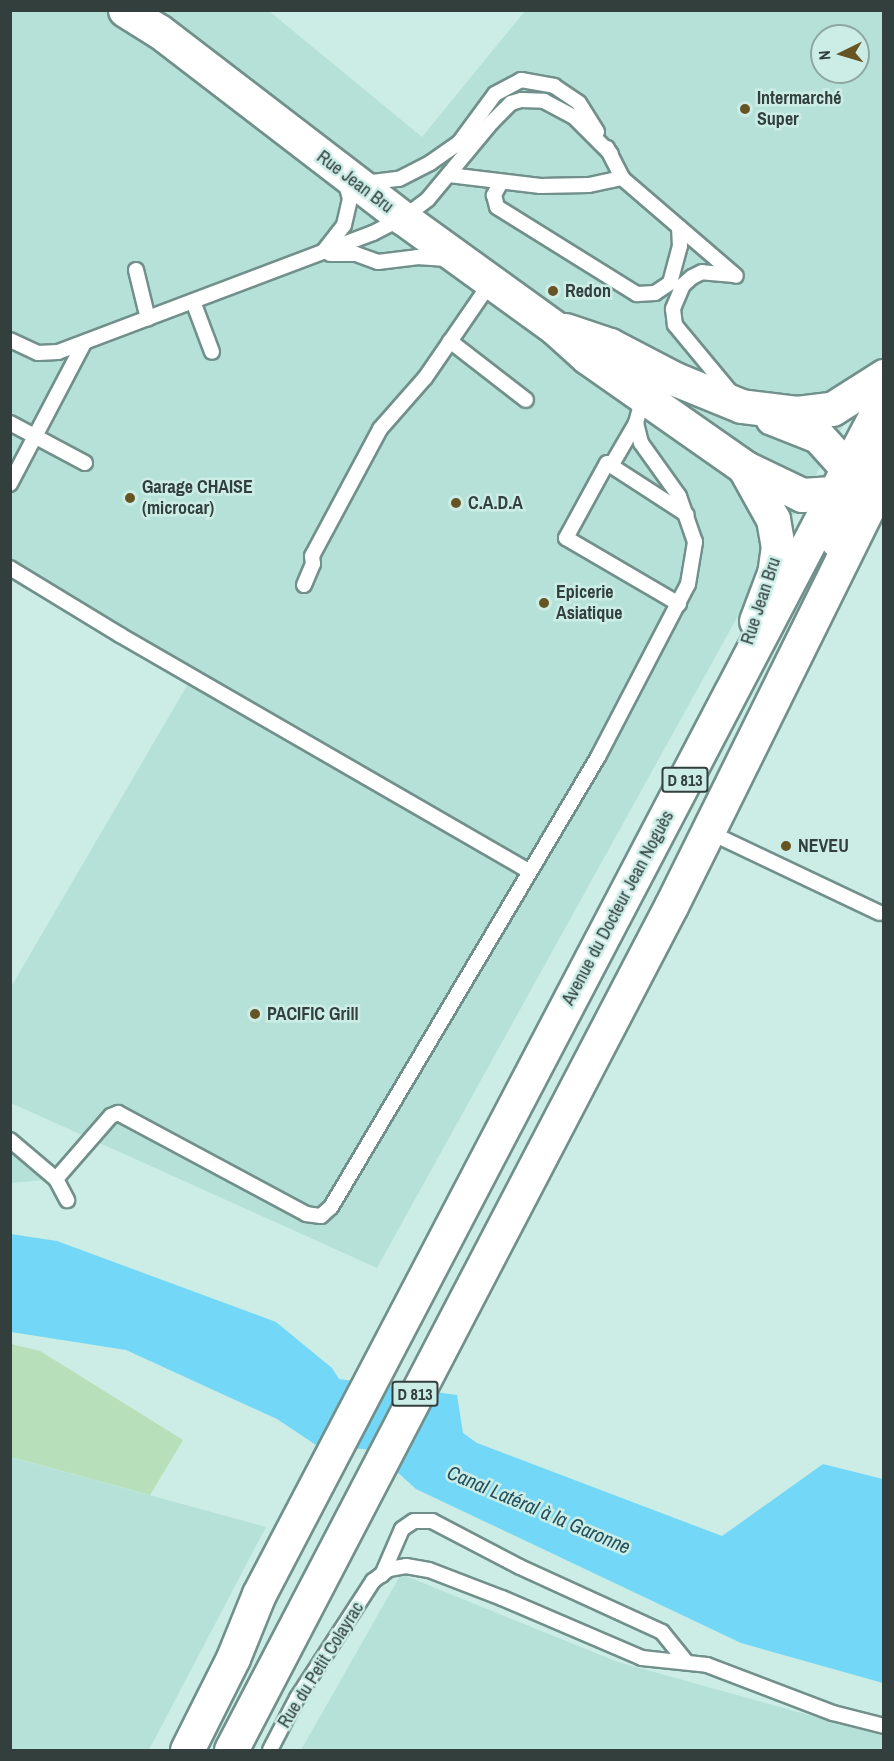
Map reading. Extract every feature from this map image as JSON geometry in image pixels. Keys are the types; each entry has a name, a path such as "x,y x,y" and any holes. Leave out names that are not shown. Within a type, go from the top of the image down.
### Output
{"main road":[{"name":"Rue Jean Bru","path":"125,10 150,21 403,218 555,328 640,409 744,467 802,495 854,480 818,436 675,379 610,345 555,328"},
{"name":"Rue Jean Bru","path":"741,406 797,413 832,409 884,376"},
{"name":"Avenue du Docteur Jean Noguès","path":"231,1750 707,831 796,646 884,399"},
{"path":"854,480 884,452"},
{"name":"Rue Jean Bru","path":"725,704 774,573 778,546 773,519 744,467"},
{"name":"Avenue du Docteur Jean Noguès","path":"187,1750 233,1658 260,1594 484,1161 725,704 854,480"}],"lane":[{"path":"322,254 344,225 352,178 399,178 430,163 459,143 495,94 521,80 554,86 579,103 611,154 622,178 736,276 702,272 683,285 673,309 675,325 741,406"},
{"path":"10,340 28,350 45,353 84,343 194,304 322,254 403,218 429,199 475,142 511,103 527,99 544,101 574,117 611,154"},
{"path":"449,175 500,184 589,185 622,178"},
{"path":"500,184 494,195 497,207 637,294 656,293 670,282 680,246 679,227"},
{"path":"322,254 356,254 378,262 417,256 460,260"},
{"path":"136,270 148,319"},
{"path":"304,585 313,564 312,556 380,429 450,341 491,282"},
{"path":"194,304 212,352"},
{"path":"450,341 526,400"},
{"path":"10,484 84,343"},
{"path":"611,466 640,409"},
{"path":"56,1179 111,1116 125,1114 306,1214 321,1216 331,1207 598,757 679,604 694,561 695,542 679,496 641,443 640,409"},
{"path":"10,423 85,463"},
{"path":"679,604 566,538 607,463 687,515"},
{"path":"10,568 120,635 529,871"},
{"path":"707,831 880,913"},
{"path":"10,1140 56,1179 67,1200"},
{"name":"Rue du Petit Colayrac","path":"270,1750 297,1698 377,1578 402,1528 414,1521 432,1521 520,1567 662,1632 685,1660"},
{"path":"377,1578 406,1566 429,1570 642,1658 685,1660 833,1713 884,1726"}],"shaded area":[{"path":"11,11 269,11 422,137 525,11 883,11 883,354 377,1268 11,1103 11,987 192,677 11,581"},
{"path":"11,1151 56,1179 11,1183"},
{"path":"10,1457 266,1527 149,1750 11,1750"},
{"path":"401,1574 618,1662 884,1736 883,1750 301,1750"}],"green space":[{"path":"11,1344 40,1351 183,1440 150,1495 11,1457"}],"water":[{"name":"Canal Latéral à la Garonne","path":"11,1234 57,1241 276,1322 332,1368 339,1379 457,1395 463,1433 477,1443 722,1536 823,1464 883,1479 883,1683 741,1643 416,1489 373,1450 316,1445 277,1419 126,1350 11,1332"}],"place":[{"name":"Intermarché Super","path":"745,109"},
{"name":"Redon","path":"553,291"},
{"name":"Garage CHAISE (microcar)","path":"130,498"},
{"name":"C.A.D.A","path":"456,503"},
{"name":"Epicerie Asiatique","path":"544,603"},
{"name":"NEVEU","path":"786,846"},
{"name":"PACIFIC Grill","path":"255,1014"}]}
